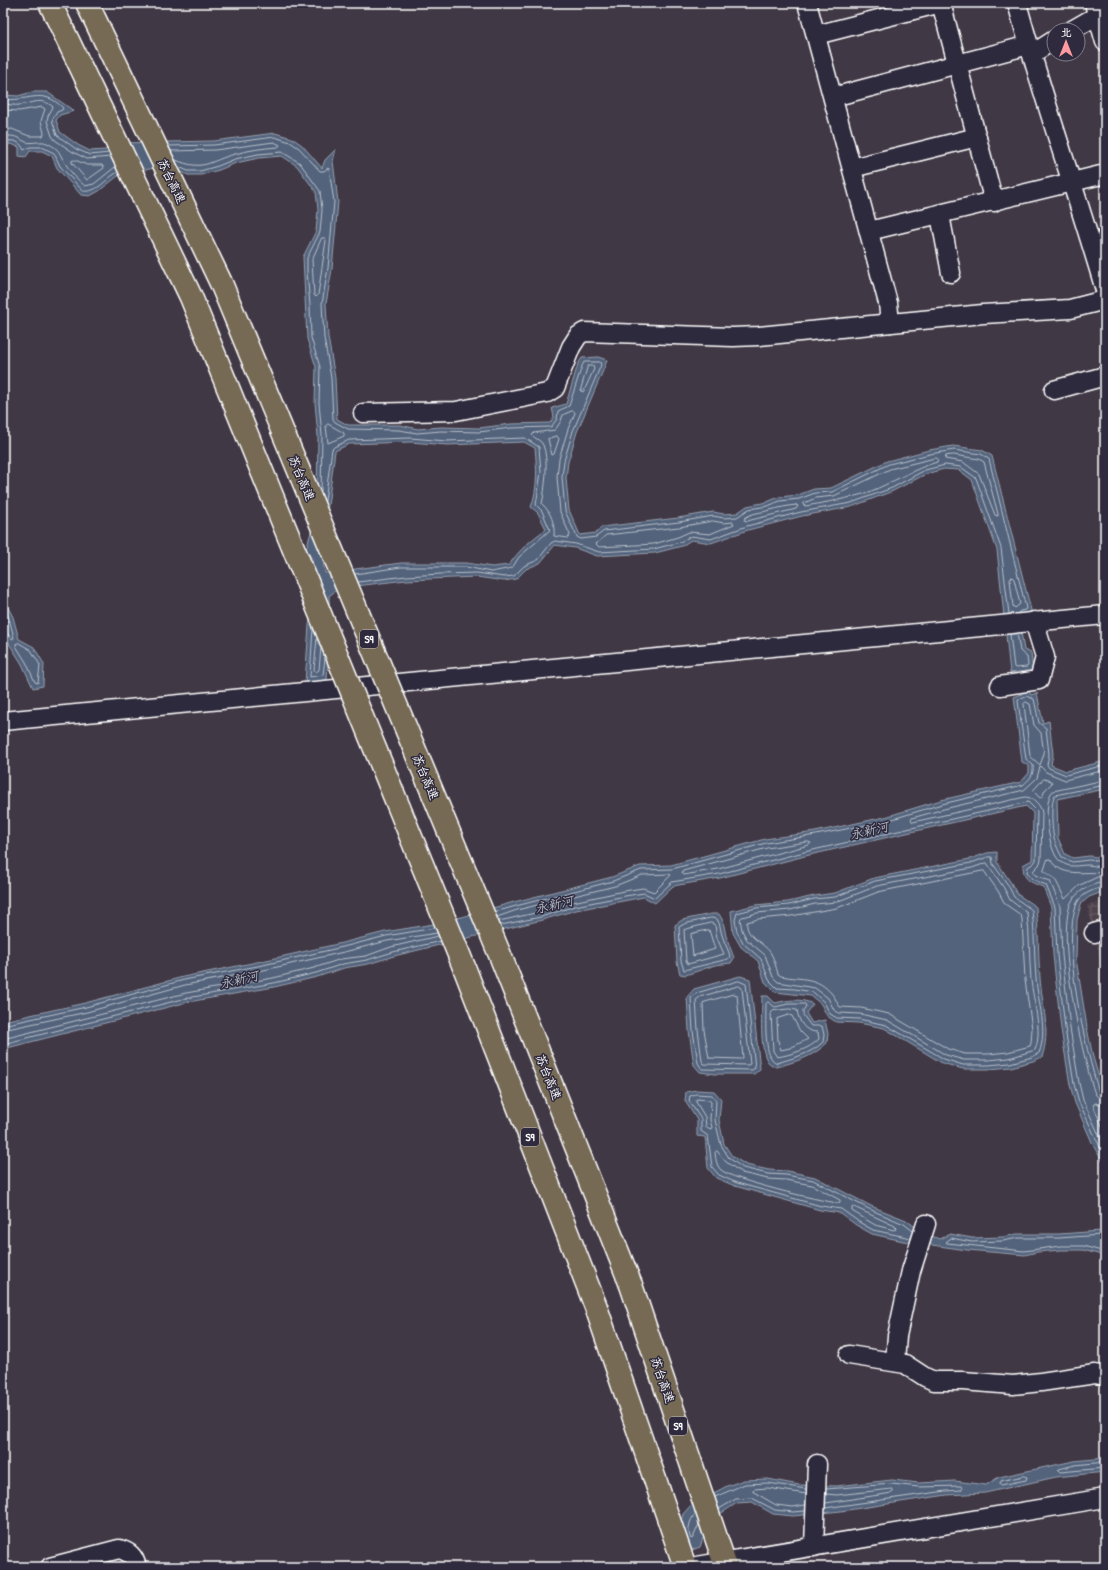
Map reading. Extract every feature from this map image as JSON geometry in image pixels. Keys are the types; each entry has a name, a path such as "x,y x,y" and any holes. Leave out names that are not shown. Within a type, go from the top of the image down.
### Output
{"highway":[{"name":"S9","path":"50,3 191,297 464,967 596,1307 685,1567"},
{"name":"苏台高速","path":"87,3 221,283 500,955 631,1284 726,1567"}],"street":[{"path":"807,3 888,303 890,323"},
{"path":"816,35 941,3 994,202"},
{"path":"1017,3 1105,290"},
{"path":"1081,22 1098,7"},
{"path":"1098,7 1105,42"},
{"path":"832,97 958,64 1030,49 1046,43"},
{"path":"852,168 977,137"},
{"path":"869,231 1105,174"},
{"path":"940,214 951,273"},
{"path":"363,413 456,410 548,393 555,388 571,347 578,336 584,332 733,337 1070,308 1105,300"},
{"path":"1054,390 1105,376"},
{"path":"3,721 1105,615"},
{"path":"1006,685 1039,680 1045,657 1034,621"},
{"path":"895,1362 897,1336 911,1271 926,1224"},
{"path":"849,1355 905,1364 925,1377 934,1380 963,1380 1012,1385 1095,1374 1105,1376"},
{"path":"814,1547 817,1470"},
{"path":"691,1567 1105,1498"},
{"path":"50,1567 119,1549 127,1551 134,1557 137,1567"}],"shaded area":[{"path":"1105,900 1105,978 1087,905"}],"water":[{"path":"32,92 47,92 74,111 60,115 56,120 60,132 78,145 90,151 105,150 120,143 214,141 275,133 292,138 302,145 322,168 325,160 336,149 333,161 338,202 332,269 326,304 328,337 335,378 337,419 348,425 400,425 418,429 441,427 479,428 511,424 550,423 554,417 552,408 566,404 578,364 582,358 598,357 607,360 577,432 568,462 566,478 569,510 580,535 596,533 601,527 678,518 713,512 724,514 737,513 747,506 767,502 779,497 798,495 814,489 831,488 887,461 929,450 953,446 982,450 992,456 1032,614 1021,615 1021,632 1024,650 1031,653 1033,670 1010,673 997,550 972,480 959,470 944,469 926,474 893,491 851,507 802,516 748,530 711,543 691,540 682,546 655,553 597,556 575,548 555,545 540,563 526,569 516,579 504,581 477,577 406,580 339,588 329,596 330,627 327,680 305,683 309,625 314,598 312,559 306,549 314,522 317,495 318,436 315,403 316,367 307,339 303,257 316,231 318,210 316,192 297,166 282,156 259,158 236,163 201,175 188,175 171,168 154,168 118,176 90,196 81,195 57,168 52,156 42,151 30,151 26,157 19,156 19,147 10,144 3,146 3,93 5,95 18,96","holes":["410,442 447,445 524,442 535,448 535,493 531,507 538,513 546,529 526,545 509,565 492,567 467,563 401,563 325,573 322,555 321,531 328,506 335,451 349,444"]},
{"path":"3,598 13,617 19,639 34,647 44,664 43,686 33,688 22,664 3,634"},
{"name":"永新河","path":"1023,689 1028,689 1031,695 1037,693 1043,723 1049,721 1053,754 1051,765 1066,771 1105,761 1105,789 1057,799 1058,838 1065,854 1073,858 1089,856 1105,858 1105,891 1089,897 1081,904 1077,920 1076,959 1093,1057 1105,1098 1105,1180 1104,1164 1094,1147 1075,1103 1070,1085 1061,1029 1053,955 1051,907 1043,887 1028,880 1023,870 1023,865 1032,860 1033,813 1026,806 805,856 720,878 673,886 655,903 644,897 576,910 542,920 394,956 368,964 344,968 317,977 274,987 188,1002 3,1049 3,1021 85,1003 183,977 262,961 385,932 440,923 612,877 640,866 671,865 765,839 815,832 885,817 941,800 1021,782 1029,773 1029,766 1022,762 1014,697 1022,694"},
{"path":"997,852 997,862 1017,894 1036,907 1040,978 1046,1037 1042,1057 1033,1061 1011,1067 963,1069 942,1063 884,1028 859,1023 836,1022 827,1016 821,1004 811,996 775,992 765,982 758,961 741,947 733,933 731,911 755,905 788,902 835,893 874,878 970,859 987,853"},
{"path":"711,914 719,914 723,921 726,936 734,958 731,963 715,965 686,975 680,974 677,962 675,925 682,920"},
{"path":"740,976 750,979 760,1069 754,1074 715,1074 700,1072 694,1065 689,1031 687,997 694,989"},
{"path":"762,996 768,996 775,1003 794,1000 813,1004 806,1013 812,1023 825,1020 828,1034 827,1043 816,1052 797,1061 776,1067 768,1062 765,1056 762,1040"},
{"path":"696,1090 714,1091 721,1099 719,1120 724,1144 732,1156 746,1165 815,1177 871,1206 906,1220 922,1232 939,1239 950,1234 972,1238 1003,1237 1017,1234 1059,1234 1101,1231 1105,1226 1105,1256 1083,1250 1037,1252 1025,1255 967,1250 903,1241 872,1234 856,1225 840,1213 820,1210 735,1186 716,1178 708,1168 705,1137 697,1136 697,1120 685,1101 686,1092"},
{"path":"1105,1458 1105,1472 1056,1477 985,1493 947,1495 841,1511 793,1516 773,1514 752,1502 737,1503 720,1514 707,1528 700,1547 692,1550 682,1547 679,1530 683,1514 691,1505 727,1486 744,1480 768,1479 799,1485 836,1486 892,1480 919,1483 955,1481 986,1485 999,1477 1074,1461"}]}
